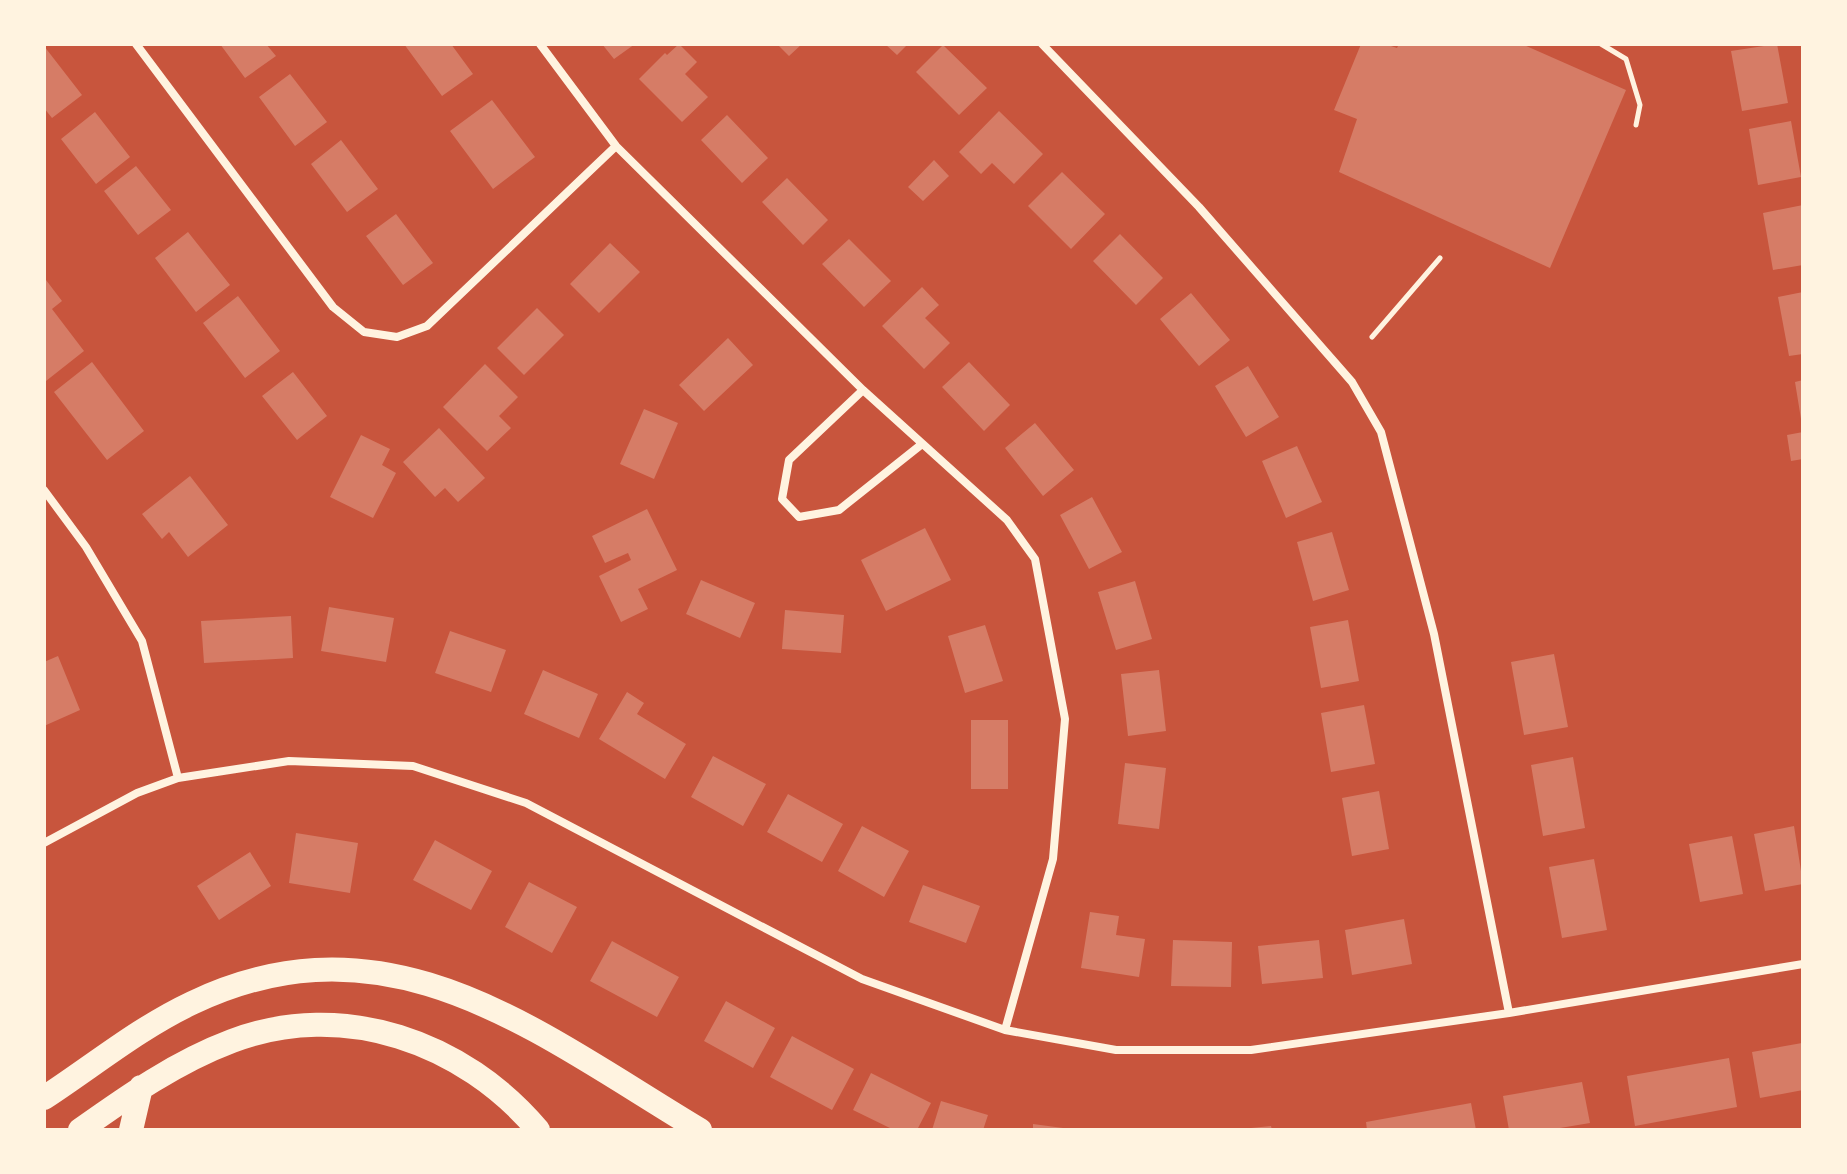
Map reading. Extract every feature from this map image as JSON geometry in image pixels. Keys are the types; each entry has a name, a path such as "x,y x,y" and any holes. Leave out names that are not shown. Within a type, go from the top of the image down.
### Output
{"highway":[{"path":"44,1098 139,1033 193,1002 245,983 330,969 392,974 464,995 519,1022 700,1130"},
{"path":"80,1130 141,1087 213,1049 261,1032 313,1026 362,1027 416,1041 463,1063 507,1096 538,1130"},
{"path":"131,1130 141,1087"}],"street":[{"path":"136,44 333,307 364,332 397,337 427,326 616,146"},
{"path":"540,44 616,146 863,390 1007,520 1035,559 1065,719 1053,859 1005,1030"},
{"path":"1042,44 1199,207 1332,358 1352,382 1381,432 1434,634 1509,1013"},
{"path":"863,390 789,460 782,499 799,517 839,510 922,444"},
{"path":"44,490 86,547 142,641 178,778"},
{"path":"44,843 137,793 178,778 289,761 413,766 526,803 862,979 1005,1030 1116,1050 1251,1050 1509,1013 1803,964"}],"path":[{"path":"1601,44 1626,59 1640,105 1636,125"},
{"path":"1372,337 1440,258"}],"building":[{"path":"220,44 266,44 276,56 245,78"},
{"path":"404,44 451,44 473,74 442,96"},
{"path":"602,44 635,44 614,59"},
{"path":"679,44 697,62 685,74 708,97 682,122 639,79 665,53 667,55"},
{"path":"777,44 802,44 789,56"},
{"path":"885,44 908,44 897,55"},
{"path":"1361,44 1385,44 1397,48 1399,44 1522,44 1626,90 1550,268 1339,172 1357,119 1334,110"},
{"path":"1777,44 1788,103 1742,111 1731,51"},
{"path":"943,45 987,88 959,115 916,72"},
{"path":"44,46 82,95 52,118 44,108"},
{"path":"290,74 327,122 295,146 259,97"},
{"path":"492,100 535,157 493,189 450,131"},
{"path":"999,111 1043,154 1014,184 992,163 981,174 959,152"},
{"path":"95,112 130,157 96,184 61,139"},
{"path":"727,115 768,158 742,183 701,140"},
{"path":"1791,121 1801,177 1758,185 1749,129"},
{"path":"341,140 378,189 347,212 311,164"},
{"path":"934,160 949,176 923,201 908,187"},
{"path":"136,166 171,210 138,235 104,191"},
{"path":"1062,172 1105,214 1071,249 1028,206"},
{"path":"787,178 828,220 803,245 762,202"},
{"path":"1803,205 1803,265 1773,270 1763,213"},
{"path":"396,214 433,263 403,285 366,236"},
{"path":"188,232 230,285 196,312 155,258"},
{"path":"1120,234 1163,278 1136,305 1093,261"},
{"path":"849,239 891,281 864,307 822,264"},
{"path":"610,243 640,272 599,313 570,284"},
{"path":"46,280 62,301 52,309 84,351 46,381 44,282"},
{"path":"922,287 939,305 925,318 950,343 924,369 882,326"},
{"path":"1803,292 1803,354 1789,356 1778,297"},
{"path":"1191,293 1230,340 1199,366 1160,319"},
{"path":"238,296 280,351 245,378 203,323"},
{"path":"537,308 564,335 524,375 497,348"},
{"path":"728,338 753,365 704,411 679,385"},
{"path":"92,362 144,431 107,460 54,392"},
{"path":"969,362 1010,405 984,431 942,387"},
{"path":"485,364 518,397 499,416 511,428 487,451 443,407"},
{"path":"1248,366 1279,417 1246,437 1215,386"},
{"path":"293,372 327,416 297,440 262,396"},
{"path":"1803,380 1803,419 1801,419 1795,382"},
{"path":"644,409 678,423 654,479 620,464"},
{"path":"1035,423 1074,470 1043,496 1005,448"},
{"path":"439,428 485,478 458,502 445,488 435,497 403,462"},
{"path":"1803,432 1803,459 1791,461 1787,435"},
{"path":"361,435 390,449 382,465 396,473 373,518 330,497"},
{"path":"1297,446 1322,502 1286,518 1262,461"},
{"path":"190,476 228,525 188,557 169,532 162,539 142,514"},
{"path":"1092,497 1122,552 1089,569 1060,515"},
{"path":"647,509 677,570 638,589 648,609 621,622 599,576 631,560 628,553 605,563 592,536"},
{"path":"925,528 951,580 886,611 861,560"},
{"path":"1332,532 1349,590 1313,601 1297,542"},
{"path":"701,580 755,603 740,638 686,614"},
{"path":"1135,581 1152,639 1116,650 1098,592"},
{"path":"329,607 394,618 386,662 321,651"},
{"path":"785,610 844,615 841,653 782,649"},
{"path":"291,616 293,658 204,663 201,621"},
{"path":"1348,620 1359,681 1321,688 1310,627"},
{"path":"985,625 1003,681 965,693 948,636"},
{"path":"450,631 506,650 491,692 435,673"},
{"path":"1554,654 1568,727 1524,735 1511,662"},
{"path":"58,656 80,710 44,726 44,662"},
{"path":"543,670 598,694 579,738 524,714"},
{"path":"1159,670 1166,731 1128,736 1121,674"},
{"path":"627,692 644,703 637,714 686,744 665,779 599,739"},
{"path":"1364,705 1375,764 1331,772 1321,713"},
{"path":"971,720 1008,720 1008,789 971,789"},
{"path":"713,756 766,784 743,826 691,797"},
{"path":"1573,757 1585,828 1543,836 1531,765"},
{"path":"1125,763 1166,768 1159,829 1118,824"},
{"path":"1379,791 1389,849 1352,856 1342,798"},
{"path":"788,794 843,824 822,862 767,832"},
{"path":"862,826 909,851 884,897 838,871"},
{"path":"1794,826 1803,884 1765,891 1754,834"},
{"path":"296,833 358,843 350,893 289,883"},
{"path":"1732,836 1743,894 1700,902 1689,844"},
{"path":"435,840 492,871 471,910 413,880"},
{"path":"250,852 271,886 219,920 197,886"},
{"path":"1594,859 1607,930 1562,938 1549,867"},
{"path":"529,882 577,907 552,953 505,927"},
{"path":"923,885 980,906 966,943 909,922"},
{"path":"1090,912 1119,916 1116,935 1145,939 1139,977 1081,968"},
{"path":"1404,919 1412,964 1352,975 1345,930"},
{"path":"1173,940 1232,942 1231,987 1171,986"},
{"path":"1319,940 1323,978 1262,984 1258,946"},
{"path":"612,941 679,977 657,1017 590,981"},
{"path":"726,1001 775,1028 753,1068 704,1041"},
{"path":"792,1036 854,1069 832,1110 770,1077"},
{"path":"1802,1043 1803,1090 1760,1098 1752,1052"},
{"path":"1729,1058 1737,1107 1635,1126 1627,1076"},
{"path":"871,1073 931,1103 917,1130 894,1130 853,1110"},
{"path":"1582,1082 1590,1123 1548,1130 1509,1130 1503,1096"},
{"path":"941,1101 988,1115 983,1130 932,1130"},
{"path":"1471,1103 1476,1130 1367,1130 1366,1122"},
{"path":"1033,1124 1063,1128 1063,1130 1033,1130"},
{"path":"1271,1126 1272,1130 1251,1130 1251,1128"}]}
